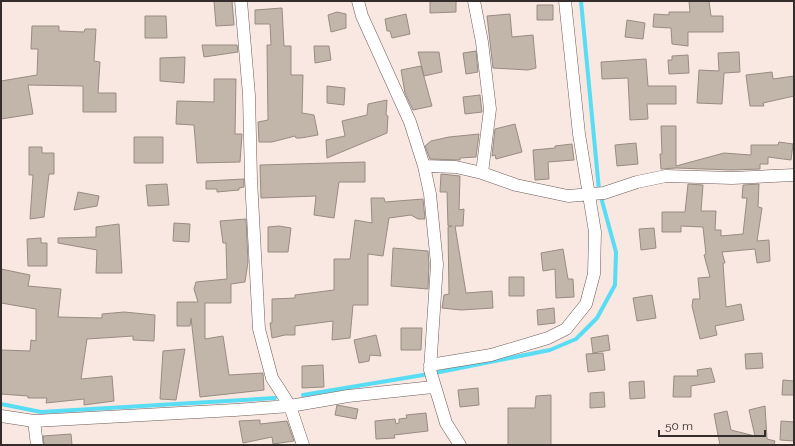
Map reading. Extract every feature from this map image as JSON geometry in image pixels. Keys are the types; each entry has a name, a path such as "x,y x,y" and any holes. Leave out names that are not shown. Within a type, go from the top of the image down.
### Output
{"street":[{"path":"241,1 249,95 251,179 259,329 272,378 290,406 302,445"},
{"path":"358,1 362,16 410,122 424,166 430,194 437,264 431,376 446,423 460,445"},
{"path":"474,1 482,42 490,108 482,173"},
{"path":"1,416 34,421 290,406 348,396 431,376 531,343 566,329 586,304 594,274 596,194 579,134 565,1"},
{"path":"424,166 456,166 516,185 568,196 596,194 637,182 666,176 732,178 794,175"},
{"path":"34,421 37,445"}],"building":[{"path":"214,1 232,1 234,25 216,26"},
{"path":"430,1 456,1 456,12 430,13"},
{"path":"689,1 709,1 711,16 723,16 723,32 688,32 688,46 672,44 671,28 653,27 654,14 669,15 669,12 690,12"},
{"path":"537,5 553,5 553,20 537,20"},
{"path":"282,8 284,46 291,46 291,75 303,75 302,113 314,115 318,135 301,138 296,138 295,136 272,142 259,142 258,122 268,120 267,45 271,45 270,24 255,24 255,10"},
{"path":"337,12 346,14 346,28 331,32 328,15"},
{"path":"406,14 410,34 392,38 390,31 387,31 385,19"},
{"path":"510,14 512,37 533,35 536,68 528,70 493,68 487,16"},
{"path":"145,16 166,16 167,38 145,38"},
{"path":"627,20 645,23 643,39 625,37"},
{"path":"32,26 59,26 59,31 84,32 85,29 96,29 94,61 100,62 98,93 116,93 116,112 83,112 83,86 28,85 33,114 1,119 1,81 37,75 38,49 31,49"},
{"path":"202,45 237,45 238,52 204,57"},
{"path":"314,46 329,46 331,60 315,63"},
{"path":"476,51 478,72 466,74 463,53"},
{"path":"418,52 439,52 442,72 424,76"},
{"path":"739,52 740,72 724,73 722,104 697,103 699,70 719,71 718,53"},
{"path":"688,55 689,73 669,74 668,60 672,60 672,56"},
{"path":"185,57 184,83 160,81 160,58"},
{"path":"646,59 648,86 676,86 676,104 647,104 648,119 630,120 628,78 602,79 601,62"},
{"path":"421,66 432,106 413,110 405,93 401,70"},
{"path":"772,72 773,79 794,76 794,96 763,103 764,106 750,106 746,75"},
{"path":"214,79 236,79 235,134 242,134 240,162 197,163 194,125 176,124 177,101 214,102"},
{"path":"327,86 345,88 344,105 327,103"},
{"path":"480,95 482,112 465,114 463,97"},
{"path":"387,100 387,133 327,158 326,140 345,136 342,121 367,115 368,104"},
{"path":"515,124 522,152 496,159 495,155 492,156 495,129"},
{"path":"661,126 676,126 676,166 724,153 751,155 751,145 778,145 779,142 793,144 791,160 768,157 768,164 760,164 760,169 661,169"},
{"path":"479,134 476,157 460,158 460,160 430,159 425,146 431,141 449,137"},
{"path":"134,137 163,137 163,163 134,163"},
{"path":"636,143 638,164 617,166 615,145"},
{"path":"572,144 574,160 548,162 549,179 535,180 533,150 555,148 555,146"},
{"path":"29,147 42,147 42,153 54,153 54,174 49,174 44,217 30,219 33,175 29,175"},
{"path":"365,162 365,182 339,182 334,218 314,215 316,196 261,198 260,165"},
{"path":"441,174 460,176 459,210 464,209 463,226 455,226 466,293 492,291 493,308 461,310 442,308 444,295 449,294 448,227 452,226 448,226 447,192 440,192"},
{"path":"244,179 244,187 239,188 239,190 217,192 217,189 206,189 206,181"},
{"path":"167,184 169,205 148,206 146,185"},
{"path":"688,184 703,185 701,211 716,211 715,230 721,230 721,236 743,234 747,198 742,198 743,185 759,184 758,207 762,208 757,241 769,240 770,261 757,263 755,249 722,252 725,263 723,263 726,307 741,304 744,320 715,326 717,335 700,339 692,306 693,299 700,299 698,278 710,277 704,255 706,254 703,227 681,226 681,232 662,232 662,212 685,212"},
{"path":"78,192 99,196 97,206 74,210"},
{"path":"371,198 384,198 385,202 423,199 425,219 418,219 411,215 389,218 383,256 368,254 368,305 353,305 350,338 332,340 333,321 295,326 295,335 285,335 272,338 270,323 272,323 272,299 295,298 295,295 334,290 334,259 350,259 355,220 372,223"},
{"path":"246,219 248,262 245,282 231,284 231,303 205,303 205,339 223,336 229,375 263,373 264,390 200,397 191,318 190,326 177,326 177,302 198,302 194,289 196,282 227,279 226,243 223,243 220,221"},
{"path":"174,223 190,224 189,242 173,241"},
{"path":"119,224 122,273 96,273 97,250 58,243 58,238 96,237 96,227"},
{"path":"279,226 291,228 288,252 268,252 268,227"},
{"path":"654,228 656,248 641,250 639,229"},
{"path":"41,238 41,243 47,243 47,266 28,266 27,239"},
{"path":"393,248 428,251 428,289 391,286"},
{"path":"563,249 568,279 573,279 574,297 556,298 555,269 543,271 541,253"},
{"path":"1,269 30,275 28,286 61,289 58,317 102,318 102,314 124,312 155,315 154,341 133,340 133,336 87,339 81,379 112,376 114,401 84,405 84,399 46,403 47,398 28,398 28,396 1,394 1,350 30,351 31,340 36,341 36,309 1,303"},
{"path":"509,277 524,277 524,296 509,296"},
{"path":"652,295 656,318 637,321 633,298"},
{"path":"554,308 555,323 538,325 537,310"},
{"path":"401,328 422,328 421,350 401,350"},
{"path":"376,335 381,356 370,355 369,361 359,363 354,340"},
{"path":"608,335 610,350 593,353 591,338"},
{"path":"185,349 176,400 160,399 163,351"},
{"path":"603,353 605,370 588,372 586,354"},
{"path":"762,353 763,368 746,369 745,354"},
{"path":"323,365 324,387 302,388 302,366"},
{"path":"711,368 715,382 691,386 691,397 673,397 674,376 698,376 697,370"},
{"path":"783,380 794,381 794,395 782,395"},
{"path":"644,381 645,398 630,399 629,382"},
{"path":"478,388 479,405 460,407 458,390"},
{"path":"604,392 605,407 590,408 590,393"},
{"path":"551,395 551,445 508,445 508,408 535,408 536,396"},
{"path":"337,405 358,409 356,419 335,415"},
{"path":"765,406 767,439 775,441 774,445 720,445 714,414 727,411 731,430 755,436 749,410"},
{"path":"426,413 428,431 394,435 395,438 376,439 375,421 395,419 396,424 399,423 399,419 407,418 406,415"},
{"path":"260,420 260,424 287,421 294,441 273,444 272,437 243,443 239,421"},
{"path":"781,421 794,422 794,441 780,440"},
{"path":"71,434 72,445 44,445 43,436"}],"waterway":[{"path":"303,395 435,373 550,350 576,339 597,318 615,285 616,252 599,190 581,1"},
{"path":"1,404 41,412 275,398"}]}
